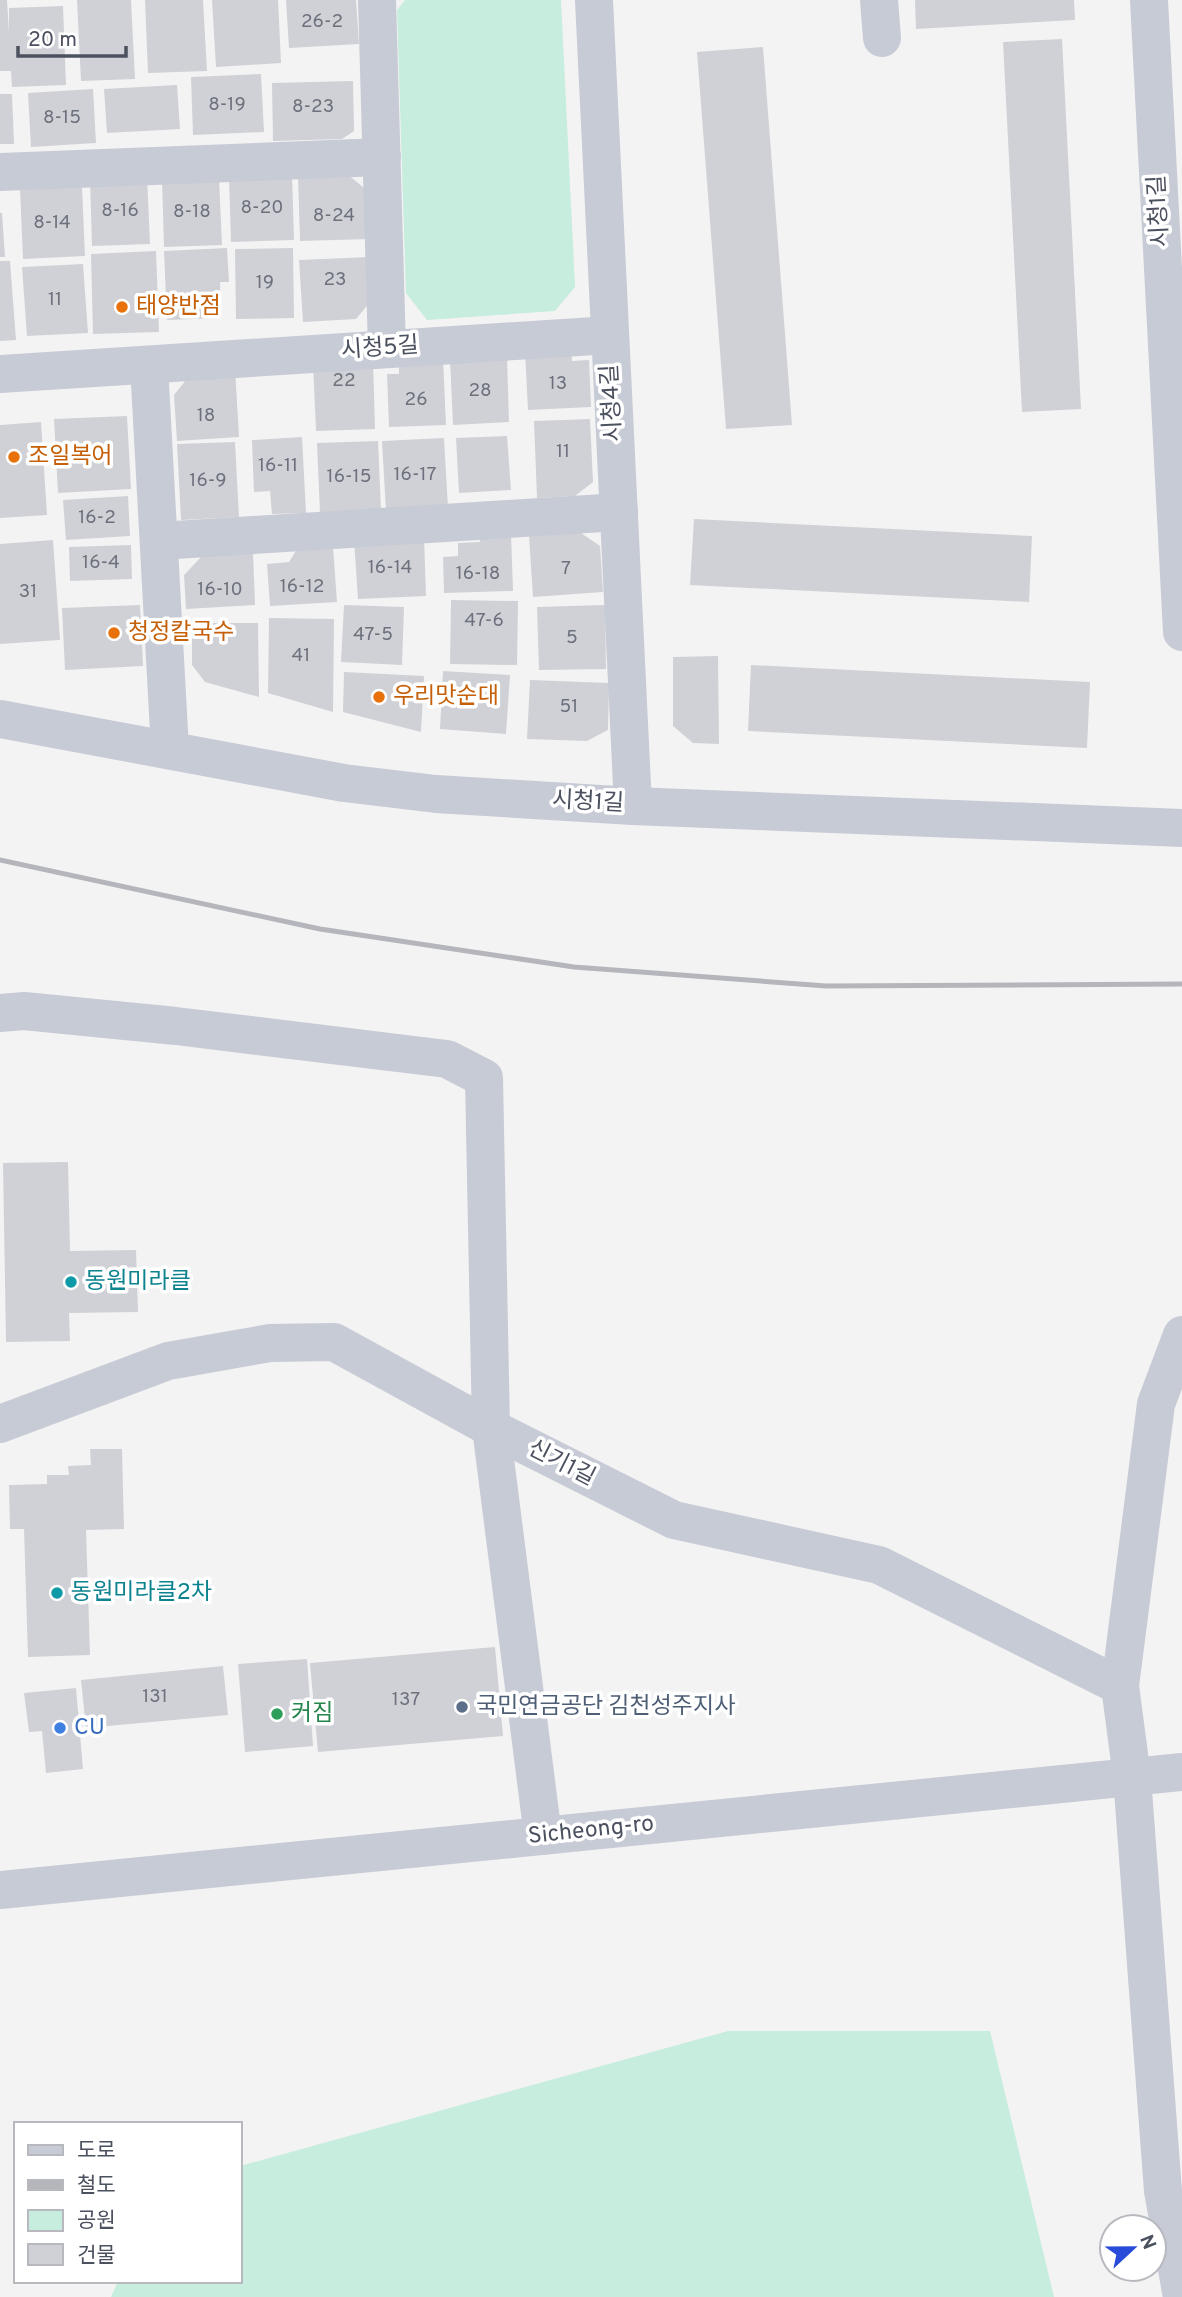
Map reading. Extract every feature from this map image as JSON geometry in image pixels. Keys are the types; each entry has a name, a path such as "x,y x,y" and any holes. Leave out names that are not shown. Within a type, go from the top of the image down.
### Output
{"street":[{"path":"377,0 387,349"},
{"name":"시청4길","path":"594,0 633,806"},
{"path":"879,0 882,38"},
{"name":"시청1길","path":"1149,0 1182,632"},
{"path":"0,172 382,157"},
{"name":"시청5길","path":"0,374 610,335"},
{"path":"149,365 170,750"},
{"path":"159,541 619,512"},
{"name":"시청1길","path":"0,719 344,783 436,794 633,806 1182,828"},
{"path":"0,1013 24,1011 176,1026 447,1059 484,1078 491,1428 543,1836"},
{"path":"1182,1335 1156,1404 1120,1686 1132,1777 1163,2191 1182,2297"},
{"name":"신기1길","path":"0,1424 168,1361 270,1343 334,1342 491,1428 674,1520 879,1565 1120,1686"},
{"name":"Sicheong-ro","path":"0,1890 1182,1772"}],"green space":[{"path":"405,0 561,0 575,287 555,311 427,320 406,293 397,10"},
{"path":"728,2031 990,2031 1054,2297 111,2297 117,2283 242,2283 242,2165"}],"building":[{"path":"0,0 7,0 9,33 9,8 63,6 66,85 12,87 11,71 0,71"},
{"path":"77,0 131,0 135,79 81,81"},
{"path":"145,0 203,0 207,71 148,73"},
{"path":"212,0 278,0 281,63 216,67"},
{"path":"286,0 356,0 359,44 289,48"},
{"path":"915,0 1074,0 1075,20 916,29"},
{"path":"1062,39 1081,409 1022,412 1003,42"},
{"path":"763,47 792,425 726,429 697,52"},
{"path":"261,74 264,132 193,135 191,77"},
{"path":"353,81 354,131 342,139 273,141 272,83"},
{"path":"177,85 180,129 107,133 104,89"},
{"path":"93,89 96,143 31,147 28,93"},
{"path":"0,94 12,94 14,144 0,144"},
{"path":"292,174 294,240 231,242 229,177"},
{"path":"347,174 369,192 370,239 300,241 298,175"},
{"path":"147,176 150,244 92,246 90,178"},
{"path":"219,178 222,245 164,247 162,180"},
{"path":"82,186 85,256 23,259 20,189"},
{"path":"2,213 5,257 0,257"},
{"path":"227,248 229,282 220,282 221,318 167,320 164,251"},
{"path":"293,248 294,318 236,319 235,249"},
{"path":"156,251 159,332 93,334 91,254"},
{"path":"369,257 371,301 356,319 303,322 299,260"},
{"path":"0,261 10,261 16,340 0,341"},
{"path":"83,264 88,333 27,336 22,267"},
{"path":"571,347 572,361 589,360 591,407 528,410 525,350"},
{"path":"443,357 446,425 389,427 387,374 399,374 399,358"},
{"path":"507,357 509,422 453,425 450,359"},
{"path":"373,361 375,429 316,431 313,363"},
{"path":"235,368 239,437 177,441 174,395 194,370"},
{"path":"127,416 131,489 58,493 54,419"},
{"path":"590,419 593,482 575,496 537,498 534,421"},
{"path":"41,422 47,515 0,518 0,425"},
{"path":"507,436 511,490 459,493 456,438"},
{"path":"302,437 306,513 272,514 270,491 254,492 252,440"},
{"path":"444,438 448,508 386,511 382,441"},
{"path":"378,441 381,510 320,513 317,443"},
{"path":"235,442 239,517 181,520 177,444"},
{"path":"128,496 130,536 66,540 63,500"},
{"path":"694,519 1032,536 1029,602 690,585"},
{"path":"578,531 600,546 603,592 533,597 529,535"},
{"path":"479,533 511,533 513,591 444,593 443,557 458,556 458,543 480,542"},
{"path":"424,536 426,596 358,599 354,540"},
{"path":"53,540 60,640 0,644 0,544"},
{"path":"131,545 132,579 70,581 69,547"},
{"path":"333,547 337,602 270,606 267,564 289,562 297,549"},
{"path":"253,552 255,605 186,609 184,575 204,554"},
{"path":"451,600 518,601 517,665 450,664"},
{"path":"140,605 143,666 65,670 62,608"},
{"path":"344,605 404,607 402,665 341,662"},
{"path":"605,605 606,669 539,670 537,607"},
{"path":"269,618 334,619 333,712 268,693"},
{"path":"192,623 258,623 259,697 205,682 192,665"},
{"path":"718,656 719,744 693,743 673,726 673,657"},
{"path":"751,665 1090,682 1087,748 748,731"},
{"path":"443,671 510,675 506,734 440,729"},
{"path":"344,672 424,676 421,732 343,712"},
{"path":"530,680 609,683 608,730 587,741 527,739"},
{"name":"동원미라클","path":"68,1162 70,1251 136,1250 138,1312 69,1313 70,1341 6,1342 3,1163"},
{"name":"동원미라클2차","path":"90,1449 122,1449 124,1529 86,1530 90,1655 28,1657 24,1529 10,1529 9,1485 47,1484 47,1475 69,1475 68,1466 91,1465"},
{"path":"495,1647 503,1736 318,1752 310,1663"},
{"path":"307,1659 313,1746 245,1752 238,1664"},
{"path":"223,1666 228,1715 86,1728 81,1680"},
{"path":"76,1688 83,1769 46,1773 42,1731 29,1732 24,1693"}],"railway":[{"path":"0,860 320,929 574,967 826,986 1182,984"}],"place":[{"name":"태양반점","path":"122,307"},
{"name":"조일복어","path":"14,457"},
{"name":"청정칼국수","path":"114,633"},
{"name":"우리맛순대","path":"379,697"},
{"name":"동원미라클","path":"71,1282"},
{"name":"동원미라클2차","path":"57,1593"},
{"name":"국민연금공단 김천성주지사","path":"462,1707"},
{"name":"커짐","path":"277,1714"},
{"name":"CU","path":"60,1728"}]}
